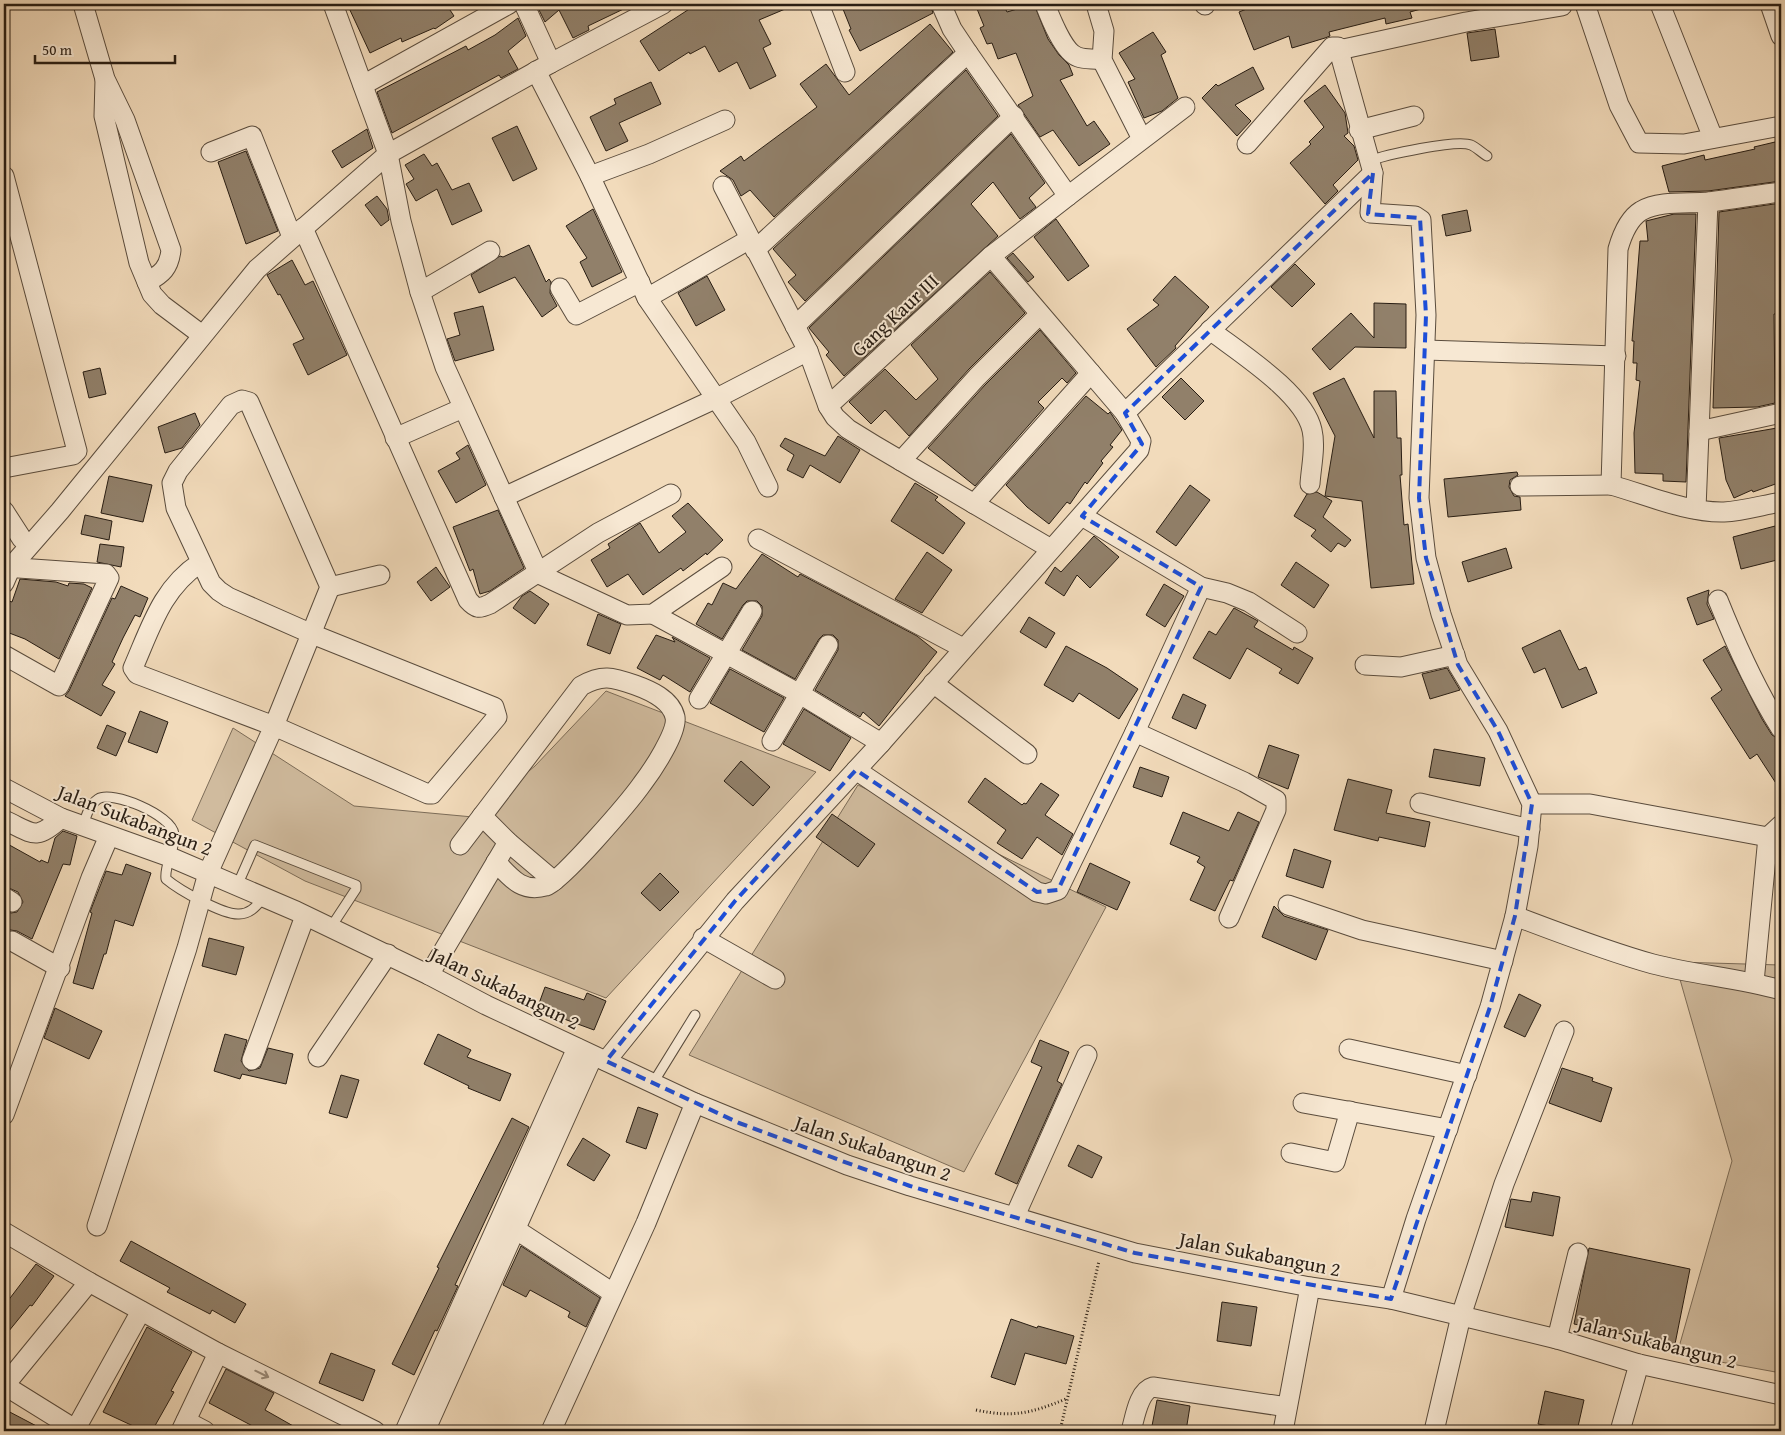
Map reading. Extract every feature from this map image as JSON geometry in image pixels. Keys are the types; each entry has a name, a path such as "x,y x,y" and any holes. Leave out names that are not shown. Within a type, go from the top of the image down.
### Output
{"street":[{"path":"83,4 106,79 125,120 171,250 168,266 158,276 147,282"},
{"path":"333,4 388,154 401,221 420,292 445,367 539,574 628,615 653,614 800,694 881,743"},
{"path":"363,85 509,4"},
{"path":"524,4 544,67 590,176 643,290 696,371 717,398 746,442 768,487"},
{"path":"4,655 59,686 108,578 106,574 6,572 20,539 60,511 257,269 388,154 544,67 663,4"},
{"path":"819,4 846,72"},
{"path":"941,4 952,28 1068,196"},
{"path":"1045,4 1051,22 1071,53 1078,57 1102,60"},
{"path":"1096,4 1104,32 1102,60 1142,139"},
{"path":"1585,4 1619,105 1637,142 1642,144 1684,144 1781,126"},
{"path":"1660,4 1714,138"},
{"path":"1770,4 1781,36"},
{"path":"1339,50 1466,22 1562,6"},
{"path":"1247,144 1332,47 1336,46 1339,50 1359,130 1371,167 1370,214 1415,216 1421,220 1426,315 1419,498 1426,558 1441,614 1458,665 1498,731 1532,804 1530,830 1515,916 1490,1008 1391,1299"},
{"path":"560,288 576,315 643,290 753,244 968,52"},
{"path":"106,79 104,116 139,263 152,294 162,305 202,335"},
{"name":"Gang Kaur III","path":"828,406 992,256 1185,107"},
{"path":"795,326 1014,116"},
{"path":"1359,130 1414,116"},
{"path":"590,176 649,154 725,120"},
{"path":"212,152 252,136 395,438 468,600 474,607 479,609 490,604 539,574 598,533 671,494"},
{"path":"1125,413 1371,167"},
{"path":"4,176 9,218 77,451 73,455 4,468"},
{"path":"723,186 808,351 828,406 835,417 848,429 1051,549"},
{"path":"1611,485 1618,249 1623,231 1639,212 1666,204 1708,202 1781,192"},
{"path":"1696,509 1708,202"},
{"path":"420,292 490,251"},
{"path":"405,1431 592,1055 703,938 881,743 932,683 1082,516 1140,447 1141,441 1125,413 992,256"},
{"path":"901,461 977,377 1040,314"},
{"path":"1210,330 1280,386 1296,401 1308,419 1313,442 1310,484"},
{"path":"1425,350 1616,356"},
{"path":"504,497 717,398 808,351"},
{"path":"974,504 1091,373"},
{"path":"97,1226 187,948 208,873 274,726 312,634 330,587 249,402 245,400 230,407 178,471 172,483 176,508 200,563 218,592 312,634 494,707 497,717 430,794 274,726 134,672 133,668 157,612 174,583 200,563"},
{"path":"395,438 464,408"},
{"path":"1699,431 1781,413"},
{"path":"1520,486 1611,485 1696,509 1724,512 1781,502"},
{"path":"4,511 20,539"},
{"path":"1082,516 1201,588 1249,602 1297,633"},
{"path":"758,539 963,648"},
{"path":"653,614 722,567"},
{"path":"330,587 380,575"},
{"path":"856,770 1037,892 1046,894 1058,890 1135,732 1201,588"},
{"path":"1718,600 1734,641 1752,678 1781,729"},
{"path":"699,699 752,611"},
{"path":"772,741 828,645"},
{"path":"1364,665 1401,667 1455,655"},
{"path":"460,845 581,686 591,680 602,677 618,679 651,691 667,703 674,715 675,724 665,746 642,785 566,871 548,886 533,888 518,885 496,862"},
{"path":"932,683 1027,754"},
{"path":"1135,732 1244,782 1276,800 1276,810 1229,918"},
{"path":"4,816 8,790"},
{"name":"Jalan Sukabangun 2","path":"8,790 61,818 170,857 264,897 388,954 486,1005 695,1103 847,1165 910,1186 1135,1253 1310,1287 1391,1299 1557,1339 1639,1364 1781,1395"},
{"path":"1420,803 1530,830"},
{"path":"1532,804 1590,804 1775,831 1754,982"},
{"path":"482,816 508,842 554,881"},
{"path":"4,820 34,834 45,832 61,818"},
{"path":"4,1115 60,968 91,878 110,836"},
{"path":"429,975 508,842"},
{"path":"1288,905 1362,930 1503,961"},
{"path":"252,1060 306,916"},
{"path":"1515,916 1652,963 1715,978 1754,982 1781,990"},
{"path":"703,938 775,979"},
{"path":"12,941 60,968"},
{"path":"318,1057 388,954"},
{"path":"1434,1431 1462,1316 1504,1184 1564,1031"},
{"path":"1349,1049 1467,1075"},
{"path":"425,1431 592,1055"},
{"path":"1015,1216 1087,1055"},
{"path":"551,1431 646,1223 695,1103"},
{"path":"1303,1103 1448,1129"},
{"path":"1291,1153 1335,1162 1350,1111"},
{"path":"515,1229 614,1293"},
{"path":"7,1240 89,1282 218,1353 376,1431"},
{"path":"1557,1339 1578,1253"},
{"path":"89,1282 4,1385 77,1430 141,1311"},
{"path":"1283,1431 1310,1287"},
{"path":"205,1431 184,1426 218,1353"},
{"path":"1620,1431 1639,1364"},
{"path":"1132,1431 1142,1394 1147,1388 1153,1387 1287,1406"}],"lane":[{"path":"1371,167 1385,155 1449,145 1470,144 1487,156"},
{"path":"83,826 91,805 99,798 111,797 156,812 168,821 174,833 170,857 165,870 166,879 177,888 200,900 239,914 250,912 264,897"},
{"path":"237,886 255,845 356,885 356,889 331,928"},
{"path":"653,1083 695,1016"}],"path":[{"path":"1060,1431 1066,1398 1103,1243"},
{"path":"976,1410 996,1414 1031,1413 1066,1398"}],"highlighted area":[{"path":"1373,173 1368,214 1420,218 1426,315 1419,498 1426,558 1458,665 1498,731 1532,804 1515,916 1490,1007 1391,1299 1135,1253 910,1186 739,1123 606,1061 735,901 856,770 1037,892 1058,890 1201,587 1082,516 1142,444 1125,413"}],"shaded area":[{"path":"606,691 816,772 606,998 305,881 192,820 233,728 354,806 473,817 535,766"},
{"path":"858,785 1106,907 964,1172 689,1055"},
{"path":"1675,962 1781,965 1781,1373 1677,1354 1732,1161"}],"building":[{"path":"357,4 446,4 454,16 435,29 402,42 401,38 370,53 349,8"},
{"path":"536,4 634,4 588,26 589,30 573,38 559,10 545,22"},
{"path":"697,4 797,4 759,20 771,44 763,48 776,76 750,89 737,62 719,72 705,46 690,54 689,52 659,71 640,41"},
{"path":"841,4 930,4 933,13 860,51 849,30 851,29"},
{"path":"975,4 1003,4 1007,12 1034,4 1048,39 1069,65 1073,75 1060,80 1087,126 1094,121 1110,144 1079,166 1053,130 1040,137 1018,105 1033,96 1016,53 998,59 992,43 987,44 980,28 984,26"},
{"path":"1259,4 1420,4 1421,9 1410,12 1412,18 1386,24 1385,18 1329,32 1330,36 1292,48 1289,36 1254,50 1239,12"},
{"path":"518,18 526,36 508,51 518,69 501,78 499,75 392,133 377,92 466,46 468,50 495,35"},
{"path":"930,24 953,52 774,217 750,190 741,196 733,180 720,171 741,156 744,161 817,107 800,84 826,64 849,95"},
{"path":"1495,29 1499,57 1471,61 1467,33"},
{"path":"1153,32 1166,52 1161,55 1178,98 1162,111 1144,118 1128,82 1135,79 1119,53"},
{"path":"1253,67 1264,89 1235,105 1251,121 1237,136 1202,98 1216,84 1218,86"},
{"path":"966,70 998,116 805,301 788,282 796,275 773,249"},
{"path":"651,82 661,104 619,123 628,141 606,151 590,117 616,104 614,99"},
{"path":"1325,85 1345,113 1348,133 1344,136 1354,146 1358,160 1333,185 1338,191 1325,204 1290,163 1311,144 1309,142 1324,127 1304,101"},
{"path":"517,126 537,169 513,181 492,138"},
{"path":"367,129 373,148 342,168 332,151"},
{"path":"1011,134 1045,183 1029,198 1036,207 1020,219 993,182 971,204 998,236 844,376 826,355 829,352 809,328"},
{"path":"1775,142 1776,144 1781,143 1781,181 1708,191 1669,192 1662,166 1704,155 1705,160 1755,149 1754,147"},
{"path":"246,151 278,231 246,244 218,162"},
{"path":"424,154 432,166 437,163 452,190 469,183 482,211 452,225 437,189 416,201 406,184 414,179 405,165"},
{"path":"377,196 387,209 389,220 381,226 365,205"},
{"path":"1781,203 1781,213 1776,214 1777,314 1774,314 1775,403 1757,407 1713,408 1719,212"},
{"path":"593,209 622,272 592,287 580,262 587,258 566,226"},
{"path":"1467,210 1471,231 1446,236 1442,215"},
{"path":"1674,214 1696,214 1686,482 1663,481 1663,474 1635,473 1634,433 1640,381 1636,380 1637,363 1633,363 1634,341 1632,341 1640,241 1648,241 1646,221"},
{"path":"1056,219 1089,266 1068,281 1034,237"},
{"path":"529,245 546,282 549,279 551,282 550,293 557,306 542,317 515,277 479,293 471,275 500,256 503,257"},
{"path":"1013,253 1034,277 1028,282 1007,258"},
{"path":"292,260 305,285 313,281 347,355 308,375 293,344 304,339 280,294 278,295 267,275"},
{"path":"1295,264 1315,284 1292,307 1271,287"},
{"path":"990,272 1025,313 969,369 909,436 885,410 871,424 849,402 885,369 916,400 938,379 911,345"},
{"path":"707,276 725,310 696,326 678,293"},
{"path":"1175,276 1209,307 1175,346 1176,348 1156,367 1127,329 1159,305 1153,300"},
{"path":"1374,303 1406,304 1406,348 1355,347 1330,370 1312,349 1351,313 1374,338"},
{"path":"483,306 494,350 455,361 447,339 460,335 454,313"},
{"path":"1040,330 1076,373 1067,383 1062,378 1038,402 1044,408 975,486 928,448 985,385"},
{"path":"100,368 106,394 89,398 83,372"},
{"path":"1181,378 1204,401 1185,420 1162,397"},
{"path":"1344,378 1374,438 1374,391 1396,391 1397,438 1401,438 1402,475 1400,475 1404,525 1408,524 1414,584 1371,588 1362,501 1325,496 1335,436 1313,393"},
{"path":"1086,396 1108,414 1110,412 1122,430 1110,445 1113,447 1101,461 1103,463 1087,484 1085,482 1070,504 1067,502 1049,524 1027,507 1006,485"},
{"path":"195,413 200,425 182,448 165,453 158,427"},
{"path":"1781,428 1781,482 1753,492 1752,490 1734,498 1726,480 1719,438"},
{"path":"838,436 860,450 840,483 810,465 803,478 787,470 794,455 780,446 785,438 825,456"},
{"path":"468,445 486,485 456,503 438,471 460,459 456,453"},
{"path":"1517,472 1518,475 1510,480 1509,487 1514,496 1520,497 1521,510 1448,517 1444,479"},
{"path":"109,476 152,485 143,522 101,513"},
{"path":"915,483 938,497 935,500 965,523 943,554 891,521"},
{"path":"1190,485 1210,500 1176,546 1156,532"},
{"path":"1317,492 1332,501 1323,517 1351,540 1345,547 1338,543 1331,552 1311,536 1316,530 1294,516 1307,494"},
{"path":"688,503 723,540 707,555 706,553 683,571 681,568 643,595 628,574 607,587 591,560 610,548 608,544 640,523 659,553 686,532 672,516"},
{"path":"498,510 524,568 490,591 480,594 473,569 470,571 453,527"},
{"path":"85,515 112,521 109,540 81,534"},
{"path":"1779,525 1781,559 1741,569 1733,537"},
{"path":"1094,536 1119,557 1090,588 1077,575 1064,596 1045,583 1055,567 1061,572"},
{"path":"100,544 124,547 121,567 97,562"},
{"path":"1506,548 1512,568 1468,582 1462,562"},
{"path":"927,552 952,570 922,613 895,599"},
{"path":"762,554 798,577 800,574 917,636 937,652 879,726 863,712 860,717 815,690 838,650 838,640 833,635 823,635 819,639 795,679 742,650 762,616 762,606 757,601 747,601 743,605 722,639 696,624 708,603 712,605 723,583 736,589"},
{"path":"1296,562 1329,585 1314,608 1281,585"},
{"path":"436,567 450,587 431,601 417,582"},
{"path":"20,579 56,582 68,586 69,583 84,584 92,588 59,659 25,639 4,631 4,612 9,601 12,602"},
{"path":"1164,584 1184,596 1165,627 1146,615"},
{"path":"121,586 148,598 140,617 135,615 112,662 115,664 102,685 115,692 101,716 65,696 112,598 115,599"},
{"path":"1709,590 1707,604 1714,619 1697,625 1687,598"},
{"path":"530,591 549,604 535,624 513,608 522,596"},
{"path":"1234,608 1258,621 1254,627 1293,650 1294,647 1313,658 1298,684 1279,673 1282,669 1247,648 1230,679 1193,658 1209,631 1216,635"},
{"path":"598,614 621,624 610,654 587,645"},
{"path":"1029,617 1055,633 1046,648 1020,632"},
{"path":"1560,630 1579,670 1586,667 1597,693 1562,708 1545,668 1534,673 1522,648"},
{"path":"656,635 675,642 672,637 710,658 690,692 663,675 660,680 637,668"},
{"path":"1066,646 1107,668 1138,689 1119,719 1079,693 1073,702 1044,685"},
{"path":"1725,646 1762,719 1772,735 1781,740 1781,791 1757,754 1750,759 1711,698 1722,690 1703,660"},
{"path":"1447,668 1460,690 1430,699 1422,674"},
{"path":"730,669 784,698 764,732 710,703"},
{"path":"1183,694 1206,705 1196,729 1172,718"},
{"path":"804,709 851,738 830,771 783,744"},
{"path":"140,711 168,722 157,753 128,742"},
{"path":"107,725 126,733 116,756 97,748"},
{"path":"1269,745 1299,755 1288,789 1258,777"},
{"path":"1434,749 1485,758 1480,786 1429,777"},
{"path":"741,761 770,787 753,806 724,781"},
{"path":"1140,767 1169,777 1162,797 1133,787"},
{"path":"985,778 1022,805 1026,804 1041,783 1059,795 1045,815 1073,834 1062,855 1037,837 1022,859 997,843 1006,830 968,802"},
{"path":"1348,779 1392,790 1386,813 1430,822 1425,847 1379,837 1378,841 1334,830"},
{"path":"1183,812 1229,831 1238,812 1259,822 1233,881 1230,880 1215,911 1190,900 1205,867 1197,862 1200,857 1170,844"},
{"path":"832,814 875,844 858,867 816,837"},
{"path":"63,831 77,836 70,865 63,864 32,939 17,931 4,929 4,910 11,913 17,912 23,902 18,892 4,886 4,842 40,862 41,860 48,863 55,838"},
{"path":"1294,849 1331,861 1323,888 1286,876"},
{"path":"1090,863 1130,882 1117,910 1077,892"},
{"path":"126,864 151,873 133,926 115,920 106,954 104,954 93,989 73,983 92,913 90,912 106,871 122,875"},
{"path":"660,873 679,892 660,911 641,893"},
{"path":"1274,906 1284,916 1328,930 1316,960 1262,937"},
{"path":"209,938 244,947 236,975 202,966"},
{"path":"545,987 584,1000 587,993 606,1001 594,1030 537,1009"},
{"path":"1519,994 1541,1005 1525,1037 1504,1027"},
{"path":"55,1008 102,1031 89,1059 44,1038"},
{"path":"225,1034 247,1040 241,1061 249,1071 260,1068 268,1048 293,1054 286,1084 242,1074 240,1079 214,1071"},
{"path":"438,1034 471,1050 467,1057 511,1074 500,1101 468,1088 469,1086 424,1064"},
{"path":"1040,1040 1069,1052 1057,1081 1062,1084 1017,1184 995,1174 1042,1067 1031,1062"},
{"path":"1562,1068 1593,1078 1592,1081 1612,1088 1601,1122 1549,1103"},
{"path":"341,1075 359,1080 347,1118 329,1113"},
{"path":"638,1107 658,1114 646,1149 626,1142"},
{"path":"512,1118 529,1127 455,1285 458,1286 414,1375 392,1364 439,1268 437,1267"},
{"path":"583,1138 610,1155 594,1181 567,1165"},
{"path":"1078,1145 1102,1157 1092,1178 1068,1166"},
{"path":"1533,1192 1560,1197 1553,1236 1505,1227 1511,1199 1531,1202"},
{"path":"131,1241 246,1304 235,1323 212,1310 210,1314 167,1292 170,1288 120,1261"},
{"path":"521,1246 600,1298 586,1327 568,1317 570,1312 530,1290 526,1297 503,1285"},
{"path":"1589,1248 1690,1269 1674,1349 1636,1340 1636,1337 1574,1324"},
{"path":"36,1264 54,1276 32,1306 30,1305 4,1337 4,1306"},
{"path":"1222,1302 1257,1307 1251,1346 1217,1341"},
{"path":"1011,1319 1037,1328 1038,1326 1074,1336 1066,1364 1025,1353 1015,1385 991,1377"},
{"path":"147,1327 192,1352 171,1391 174,1392 152,1431 144,1431 103,1412"},
{"path":"331,1353 375,1370 363,1401 319,1383"},
{"path":"226,1369 274,1393 265,1410 302,1431 262,1431 209,1403"},
{"path":"1545,1391 1584,1400 1577,1431 1538,1424"},
{"path":"1157,1400 1190,1406 1186,1431 1151,1431"},
{"path":"4,1409 46,1431 4,1431"}]}
